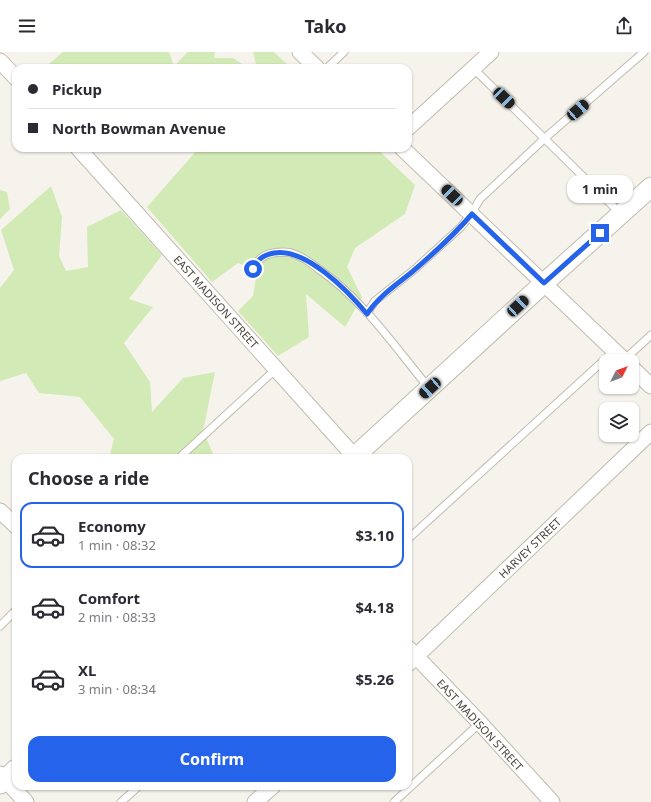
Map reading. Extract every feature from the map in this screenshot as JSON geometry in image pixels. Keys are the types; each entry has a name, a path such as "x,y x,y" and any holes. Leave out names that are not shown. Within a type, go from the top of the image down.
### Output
{"street":[{"path":"300,52 313,64"},
{"path":"412,124 490,52"},
{"path":"0,61 12,74"},
{"name":"EAST MADISON STREET","path":"82,152 351,454"},
{"path":"406,152 618,354"},
{"path":"357,454 651,187"},
{"path":"639,374 651,386"},
{"name":"HARVEY STREET","path":"412,655 651,432"},
{"path":"0,511 12,522"},
{"name":"EAST MADISON STREET","path":"412,657 480,723 552,802"},
{"path":"5,777 12,785"},
{"path":"16,790 26,802"},
{"path":"255,802 268,790"}],"lane":[{"path":"331,64 344,52"},
{"path":"367,314 375,302 461,227 472,214 480,199 545,138 644,52"},
{"path":"473,68 621,214"},
{"path":"253,269 257,260 270,254 281,252 294,254 308,261 357,301 430,388"},
{"path":"630,354 651,335"},
{"path":"183,454 276,369"},
{"path":"412,536 599,381"},
{"path":"0,626 12,614"},
{"path":"412,785 480,723"},
{"path":"121,802 134,790"},
{"path":"394,802 407,790"}],"green space":[{"path":"63,52 169,52 173,64 49,64"},
{"path":"188,52 215,52 214,58 233,58 242,64 176,64"},
{"path":"253,52 274,52 287,64 256,64"},
{"path":"195,152 380,152 415,185 405,214 355,248 347,267 362,297 345,327 306,294 309,337 278,356 238,311 253,296 257,271 238,263 212,282 147,207"},
{"path":"51,186 62,217 59,256 66,271 88,267 87,227 121,210 162,255 129,299 153,307 124,343 150,382 152,412 183,378 215,372 203,431 213,454 110,454 114,439 80,397 39,393 26,373 0,381 0,288 14,270 1,230"},
{"path":"0,190 7,192 10,209 0,219"}],"route":[{"path":"253,269 257,260 270,254 281,252 294,254 308,261 328,276 357,301 367,314 375,302 415,269 461,227 472,214 544,283 600,233"}]}
